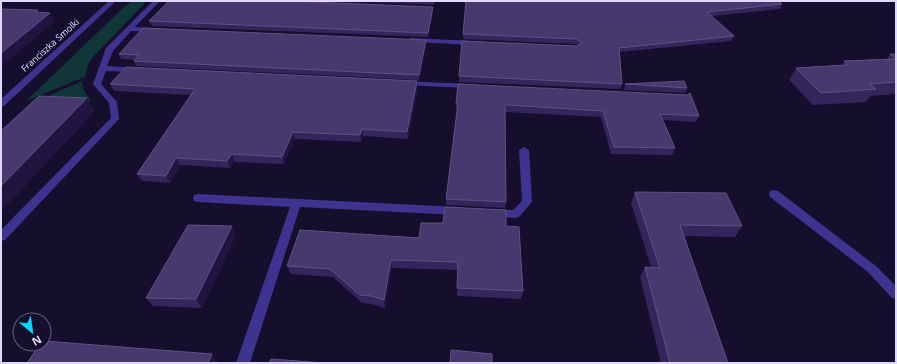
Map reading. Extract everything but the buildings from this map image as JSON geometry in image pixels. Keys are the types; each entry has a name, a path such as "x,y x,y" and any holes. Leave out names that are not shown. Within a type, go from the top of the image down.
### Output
{"street":[{"name":"Franciszka Smolki","path":"1,104 113,1"},
{"path":"1,237 115,119 113,102 97,84 109,50 157,1"},
{"path":"129,29 161,30"},
{"path":"409,40 481,43"},
{"path":"103,68 142,70"},
{"path":"396,82 482,86"},
{"path":"484,212 515,214 527,202 524,150"},
{"path":"774,194 872,269 896,294"},
{"path":"198,198 468,211"},
{"path":"243,363 296,202"}],"green space":[{"path":"132,1 140,1 145,3 93,57 88,64 85,77 26,101 125,6"},
{"path":"82,81 83,89 91,101 44,98"}]}
